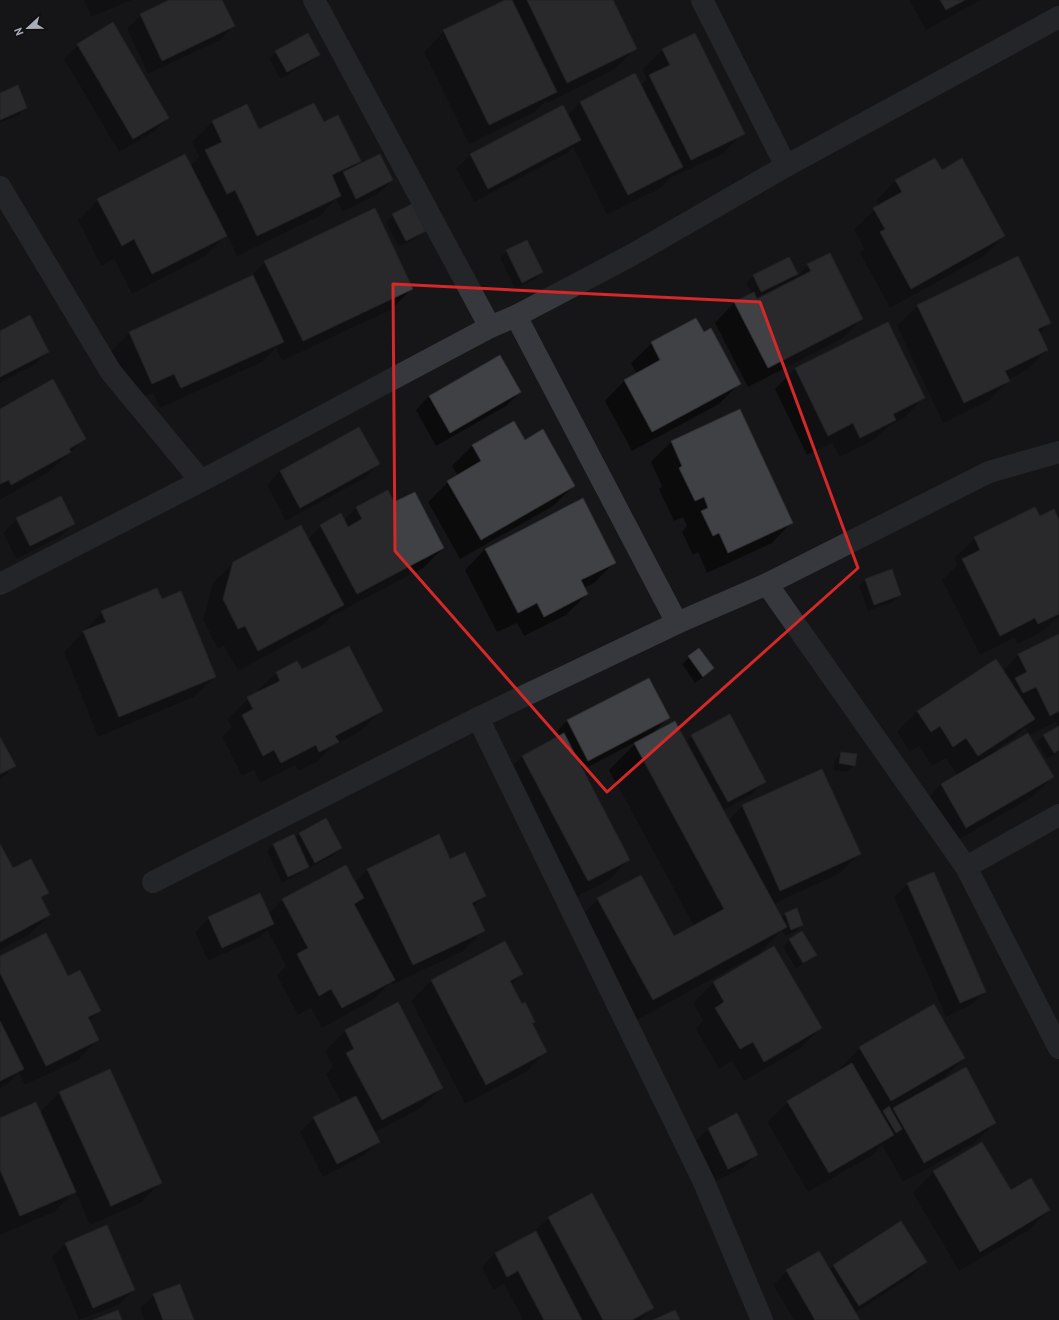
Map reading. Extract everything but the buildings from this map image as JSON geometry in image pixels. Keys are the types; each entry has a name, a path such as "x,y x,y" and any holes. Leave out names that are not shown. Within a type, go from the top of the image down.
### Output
{"street":[{"path":"314,0 490,327"},
{"path":"702,0 786,166"},
{"path":"0,584 201,481 490,327 516,316 630,256 786,166 1059,17"},
{"path":"0,187 111,372 201,481"},
{"path":"516,316 677,622"},
{"path":"153,882 478,718 677,622 767,584 989,472 1059,452"},
{"path":"767,584 966,867 1059,1048"},
{"path":"478,718 703,1180 762,1320"},
{"path":"966,867 1059,815"}],"highlighted area":[{"path":"393,284 760,302 858,568 607,792 395,551"}]}
